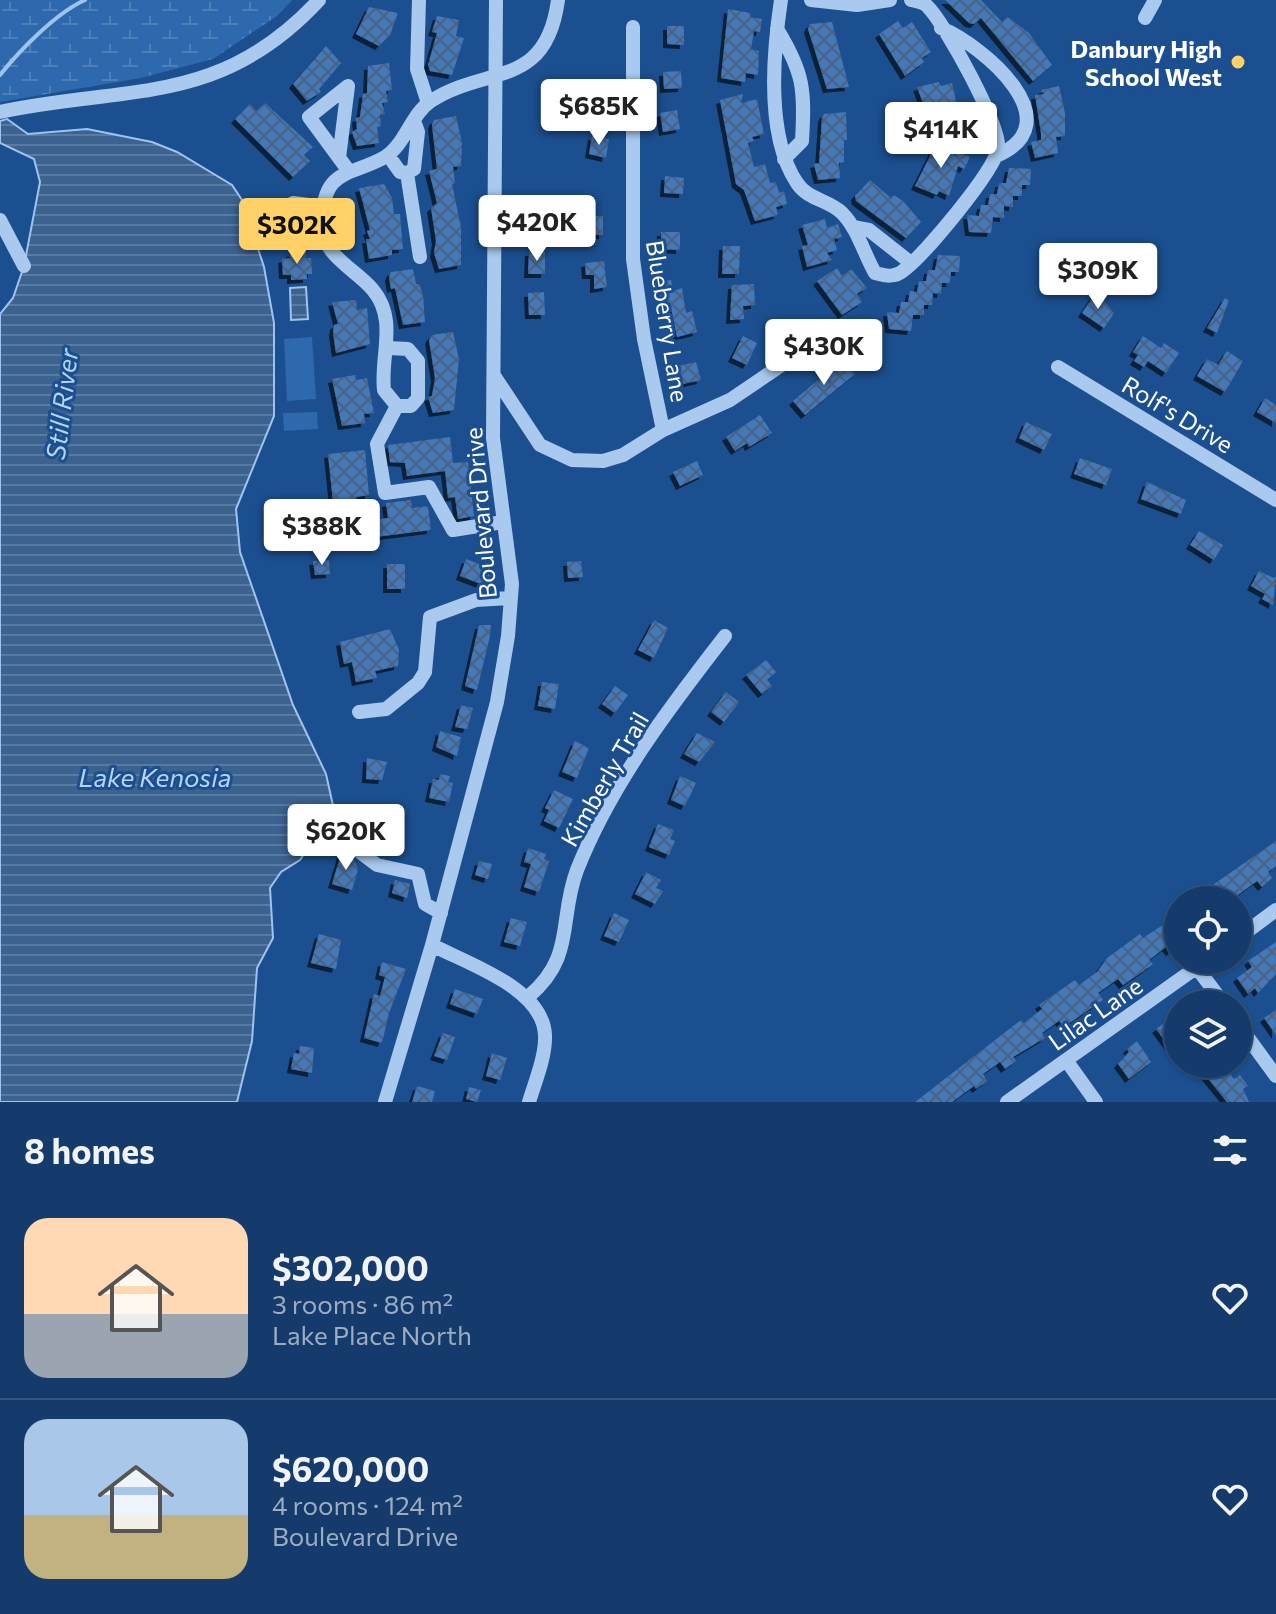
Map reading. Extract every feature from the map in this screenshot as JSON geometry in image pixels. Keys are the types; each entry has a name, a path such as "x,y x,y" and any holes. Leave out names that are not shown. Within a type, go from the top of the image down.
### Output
{"street":[{"path":"0,112 161,90 212,75 278,38 319,0"},
{"path":"419,0 417,69 428,103"},
{"name":"Boulevard Drive","path":"385,1102 441,913 500,689 511,598 494,466 496,0"},
{"path":"397,406 384,390 388,348 379,299 327,243 322,227 332,186 343,164 388,155 428,103 455,90 496,78 530,59 547,42 558,0"},
{"path":"781,0 775,102 784,159 798,185 816,201 840,210 853,227 875,273 889,277 903,272 947,224 996,156 1015,147 1021,140 1025,114 1017,88 998,63 963,37 941,28"},
{"path":"811,0 890,0"},
{"path":"911,0 928,7 997,130 996,156"},
{"path":"1145,18 1155,0"},
{"name":"Blueberry Lane","path":"633,27 633,259 644,339 663,430"},
{"path":"777,29 798,64 804,99 802,141 784,159"},
{"path":"388,155 397,170 407,173 414,169 418,132 414,121"},
{"path":"407,173 420,257"},
{"path":"325,207 293,203 285,206 279,214 281,229 290,241 327,243"},
{"path":"0,220 24,266"},
{"path":"853,227 869,230 911,263"},
{"path":"495,377 540,445 580,462 612,460 663,430 730,400 814,343"},
{"path":"388,348 408,349 418,361 418,398 411,406 397,406"},
{"name":"Rolf's Drive","path":"1058,367 1276,500"},
{"path":"397,406 377,444 385,493 429,487 453,530 503,522"},
{"path":"359,712 386,709 418,683 425,672 430,617 476,600 511,598"},
{"name":"Kimberly Trail","path":"528,997 557,963 565,942 577,870 606,811 680,693 725,636"},
{"path":"345,841 377,865 418,874 425,904 441,913"},
{"path":"1252,928 1276,910"},
{"path":"432,945 528,997 539,1011 545,1035 529,1102"},
{"name":"Lilac Lane","path":"1007,1102 1188,974"},
{"path":"1252,1043 1275,1074"},
{"path":"1066,1060 1096,1102"}],"green space":[{"path":"0,0 292,0 277,16 213,59 141,78 0,102"},
{"path":"312,337 316,399 287,401 284,339"},
{"path":"317,412 318,429 284,431 283,413"}],"water":[{"name":"Lake Kenosia","path":"7,119 28,134 87,129 152,142 177,152 232,185 242,200 264,267 274,323 274,416 236,509 240,552 293,705 326,774 334,810 300,860 281,872 270,888 273,938 257,968 252,1041 237,1102 0,1102 0,314 13,298 24,266 40,182 34,159 0,143 0,121"},
{"path":"306,287 308,319 291,320 290,288"}],"building":[{"path":"945,0 981,0 1002,22 1008,17 1029,33 1052,65 1033,81 981,18 974,24 969,23"},
{"path":"369,7 398,13 390,35 379,46 356,34"},
{"path":"728,9 751,13 750,17 762,19 760,32 754,31 751,49 759,51 758,75 746,73 745,82 721,78"},
{"path":"437,16 459,20 456,36 464,38 452,75 430,71 428,65 437,33 432,32"},
{"path":"898,21 903,28 912,22 931,52 922,58 924,62 905,76 879,34"},
{"path":"832,22 849,87 827,89 808,29 810,24"},
{"path":"667,26 684,26 684,45 667,44"},
{"path":"326,46 341,63 319,89 321,92 307,101 293,84"},
{"path":"389,63 392,90 386,91 388,102 382,103 385,114 380,115 381,126 377,127 379,143 357,146 352,132 357,129 356,118 360,117 363,94 367,93 368,66"},
{"path":"681,71 682,88 664,89 663,72"},
{"path":"939,82 941,86 952,83 957,105 963,103 967,116 955,119 957,127 934,133 917,87"},
{"path":"1059,86 1065,113 1065,136 1056,137 1058,153 1035,158 1031,142 1041,140 1041,133 1035,95 1044,94 1041,90"},
{"path":"574,90 598,90 597,110 580,110 580,100 574,100"},
{"path":"743,94 741,103 757,99 764,134 752,137 754,141 748,143 754,167 765,164 770,183 776,182 779,193 784,191 787,204 776,207 778,215 755,221 744,190 736,184 720,100"},
{"path":"265,103 313,147 304,155 310,161 293,177 235,119 250,104 256,111"},
{"path":"677,110 680,129 663,132 660,113"},
{"path":"846,112 847,140 844,140 844,162 839,163 840,178 818,180 814,164 819,163 822,118 824,114"},
{"path":"456,116 462,143 461,166 453,167 455,183 452,184 461,227 461,265 439,269 434,253 436,241 431,208 437,203 429,171 437,169 432,125 434,120"},
{"path":"592,136 609,139 606,158 589,154"},
{"path":"937,142 970,157 964,169 958,166 949,196 939,191 937,195 915,186"},
{"path":"1009,168 1031,169 1030,185 1022,185 1022,196 1013,196 1013,207 1004,206 1004,218 993,217 991,233 969,232 967,215 979,216 981,205 988,205 990,194 997,194 999,183 1006,183"},
{"path":"665,176 684,178 683,194 664,193"},
{"path":"870,180 891,198 894,195 903,201 921,222 906,238 856,201 855,196"},
{"path":"384,184 392,198 394,214 400,214 403,249 392,250 392,255 369,259 366,239 370,239 367,231 370,230 359,188"},
{"path":"552,206 552,230 532,230 532,223 519,223 519,208"},
{"path":"586,216 603,216 603,235 586,235"},
{"path":"825,219 827,228 838,224 842,237 834,239 837,250 827,253 832,260 807,267 802,246 808,245 802,225"},
{"path":"661,232 680,232 680,250 661,249"},
{"path":"723,246 740,246 739,274 722,274"},
{"path":"306,252 306,258 311,258 312,274 307,274 307,279 291,280 291,275 283,275 282,259 290,258 290,253"},
{"path":"529,252 545,252 545,274 528,274"},
{"path":"938,255 960,256 959,272 951,272 950,283 942,283 941,294 933,293 932,305 924,305 924,315 913,315 911,331 889,329 887,312 899,313 901,302 908,302 910,291 917,292 919,281 926,281 928,270 935,270"},
{"path":"604,261 607,287 594,289 594,275 586,275 585,263"},
{"path":"837,268 842,276 851,269 867,288 857,294 862,302 842,315 817,281"},
{"path":"413,269 416,284 419,284 423,295 425,322 403,325 395,288 391,289 389,277 391,272"},
{"path":"671,280 673,291 682,288 686,313 692,311 697,332 677,337 670,303 661,304 658,282"},
{"path":"754,284 755,305 743,306 744,319 730,320 732,285"},
{"path":"544,292 545,315 529,315 528,293"},
{"path":"1096,292 1114,313 1104,328 1082,313"},
{"path":"1225,298 1229,300 1217,333 1207,328"},
{"path":"356,300 357,310 367,308 370,344 336,353 333,333 334,325 338,324 332,302"},
{"path":"453,332 459,359 454,410 433,413 428,397 432,396 435,378 429,340 432,335"},
{"path":"743,336 757,343 747,365 732,358"},
{"path":"1143,336 1161,348 1164,343 1179,353 1166,373 1148,361 1144,367 1134,361 1138,355 1133,352"},
{"path":"1227,351 1243,361 1225,392 1197,376 1207,359 1218,365"},
{"path":"843,359 855,374 805,415 793,401"},
{"path":"696,362 701,380 683,384 678,366"},
{"path":"355,375 356,380 367,378 374,413 364,414 365,423 342,426 332,379"},
{"path":"1265,398 1276,405 1276,423 1257,412"},
{"path":"760,415 772,433 749,447 747,443 735,451 726,437"},
{"path":"1026,422 1052,434 1044,450 1019,438"},
{"path":"450,437 453,463 468,462 474,516 458,519 455,497 448,498 445,471 407,476 405,463 390,462 388,445"},
{"path":"365,450 369,495 356,497 358,522 388,518 386,503 411,500 412,508 428,506 431,530 335,542 333,526 328,527 325,503 333,502 328,454"},
{"path":"1080,458 1112,469 1106,485 1074,474"},
{"path":"697,461 703,475 680,486 673,472"},
{"path":"1147,482 1186,500 1181,514 1141,499"},
{"path":"1199,531 1223,545 1214,560 1190,545"},
{"path":"466,559 492,569 486,586 460,576"},
{"path":"329,560 330,574 315,575 313,561"},
{"path":"581,561 583,577 568,578 567,562"},
{"path":"387,564 405,564 405,589 387,589"},
{"path":"1259,571 1274,578 1276,576 1273,605 1262,599 1265,594 1251,586"},
{"path":"654,620 668,628 654,658 638,650"},
{"path":"479,625 491,625 477,690 465,686"},
{"path":"390,629 399,650 398,666 375,671 377,678 356,682 352,662 344,664 340,642"},
{"path":"766,660 776,672 767,680 772,686 762,694 746,675"},
{"path":"542,682 559,684 555,709 538,706"},
{"path":"615,686 628,695 615,713 602,704"},
{"path":"726,692 739,702 724,722 711,712"},
{"path":"461,705 473,708 467,729 455,727"},
{"path":"440,731 461,737 457,756 436,747"},
{"path":"697,733 715,742 699,762 684,754"},
{"path":"575,741 589,748 577,778 562,772"},
{"path":"367,758 387,762 382,780 366,779"},
{"path":"440,774 450,776 448,782 453,783 449,802 429,798 433,779 439,780"},
{"path":"680,776 696,783 685,806 671,800"},
{"path":"554,790 573,799 559,828 544,821 549,810 545,808"},
{"path":"369,804 393,816 383,836 364,827 367,821 362,819"},
{"path":"658,824 674,830 670,839 675,841 669,855 649,847"},
{"path":"1276,841 1276,866 1268,872 1272,878 1262,887 1257,881 1250,886 1211,886"},
{"path":"528,848 546,854 544,859 549,861 539,892 524,887 531,864 524,862"},
{"path":"342,851 355,861 358,870 352,890 332,884"},
{"path":"479,861 492,864 488,879 475,875"},
{"path":"646,872 661,880 656,888 663,891 655,904 635,894"},
{"path":"395,880 410,884 407,898 392,893"},
{"path":"614,913 629,920 619,942 604,936"},
{"path":"511,918 527,922 520,946 504,942"},
{"path":"1164,924 1164,949 1149,960 1153,964 1123,985 1118,979 1098,993 1103,1000 1064,1027 1059,1021 1042,1033 1045,1038 1013,1057 1016,1061 1005,1069 1000,1062 983,1074 987,1081 976,1089 974,1086 952,1102 915,1102 1021,1020 1024,1023 1042,1009 1039,1005 1075,980 1079,985 1097,972 1107,958 1140,934 1143,938"},
{"path":"319,934 341,940 336,969 311,963"},
{"path":"1276,942 1276,974 1258,993 1255,988 1245,990 1237,978 1242,974 1252,974 1252,958"},
{"path":"382,962 406,969 389,1013 382,1043 364,1038 374,994 380,996 385,977 379,975"},
{"path":"455,989 483,999 477,1014 450,1004"},
{"path":"1276,1010 1276,1035 1264,1018"},
{"path":"1164,1023 1164,1040 1156,1029"},
{"path":"443,1033 455,1037 447,1060 434,1056"},
{"path":"1137,1041 1151,1062 1129,1079 1118,1064 1129,1052 1127,1049"},
{"path":"300,1046 314,1048 312,1073 291,1069 294,1053 299,1054"},
{"path":"492,1053 507,1058 500,1080 486,1076"},
{"path":"1207,1078 1242,1078 1248,1086 1243,1089 1249,1102 1227,1102"},
{"path":"417,1086 435,1091 432,1102 412,1102"},
{"path":"469,1087 481,1090 477,1102 466,1099"}],"waterway":[{"name":"Still River","path":"0,75 39,33 85,0"}],"place":[{"name":"Danbury High School West","path":"1238,62"}]}
